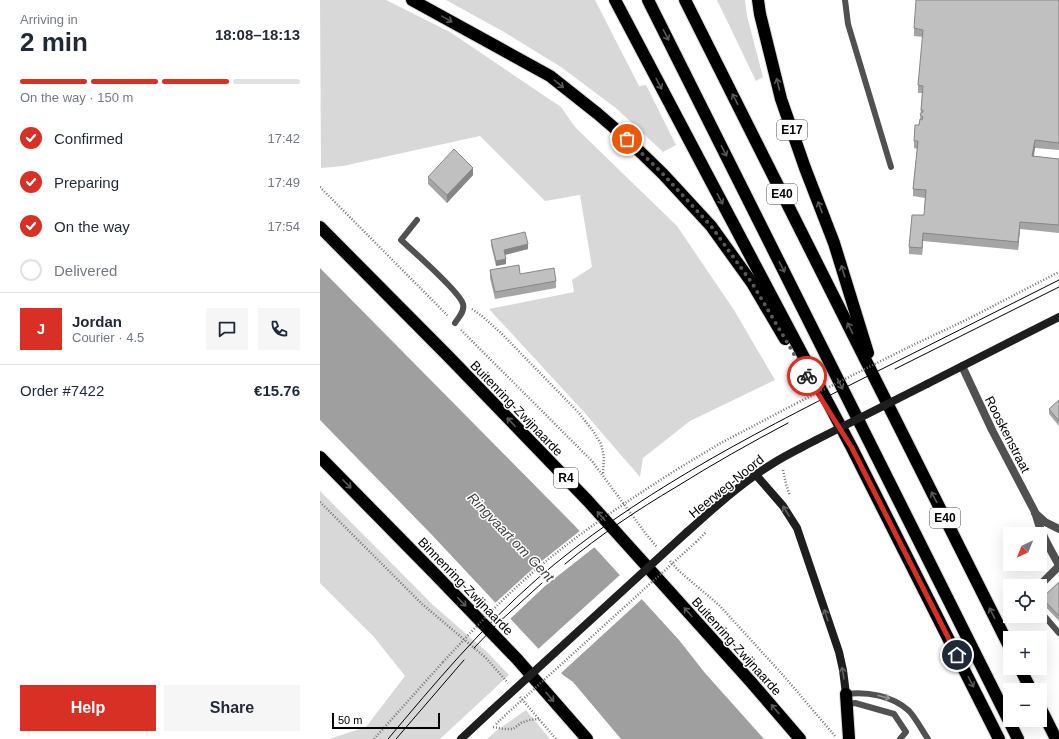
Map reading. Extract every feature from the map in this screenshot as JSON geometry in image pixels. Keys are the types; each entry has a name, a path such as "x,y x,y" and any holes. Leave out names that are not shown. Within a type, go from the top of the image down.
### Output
{"highway":[{"path":"412,0 550,76 627,139 663,174 711,226 752,283 852,448"},
{"path":"615,0 852,448 1000,739"},
{"name":"E40","path":"648,0 1018,739"},
{"name":"E40","path":"685,0 1003,634"},
{"name":"E17","path":"758,0 760,14 781,99 805,168 834,243 880,388"},
{"name":"Buitenring-Zwijnaarde","path":"320,228 448,356 588,500 746,676 800,739"},
{"name":"Binnenring-Zwijnaarde","path":"320,457 517,659 586,739"},
{"path":"846,699 849,739"},
{"path":"1047,721 1056,739"}],"street":[{"name":"Heerweg-Noord","path":"461,739 687,532 720,503 773,463 1059,317"},
{"name":"Rooskenstraat","path":"962,366 992,430 1034,512 1038,527 1059,565 1046,579"},
{"path":"756,475 783,506 797,528 839,652 843,670 846,699"},
{"name":"Rooskenstraat","path":"1034,512 1045,522 1059,529"}],"lane":[{"path":"845,0 848,24 891,167"},
{"path":"417,220 401,240 456,292 463,303 463,310 455,324"},
{"path":"1047,619 1059,633"},
{"path":"846,699 863,692 890,699 909,711 928,739"},
{"path":"846,699 894,714 906,732 900,739"}],"path":[{"path":"320,187 592,461 646,534 660,550"},
{"path":"374,739 443,662 512,591 554,555 614,511 676,470 719,444 797,403 966,320 1059,272"},
{"path":"463,303 482,316 501,333 578,412 601,444 604,458 603,476"},
{"path":"320,502 422,604 486,658 510,686"},
{"path":"500,720 696,542"},
{"path":"669,561 719,605 782,674 838,739"},
{"path":"520,697 556,739"},
{"path":"493,727 513,729 521,723 539,719"}],"shaded area":[{"path":"320,0 386,0 450,32 561,107 575,127 677,226 734,310 775,380 690,421 643,458 640,477 584,412 489,309 574,292 572,280 592,267 580,195 545,201 480,136 343,166 321,168"},
{"path":"446,0 595,0 639,86 646,85 676,145 663,152 617,109 561,67 504,32"},
{"path":"717,0 745,0 747,16 763,77 756,81"},
{"path":"320,491 433,605 487,652 509,675 440,739 329,739 366,727 405,676 374,637 320,583"},
{"path":"526,710 550,739 487,739 496,731"}],"water":[{"name":"Ringvaart om Gent","path":"320,268 575,526 679,640 705,673 764,739 621,739 573,682 563,675 432,535 320,420"}],"pier":[{"path":"581,530 596,546 545,586 509,620 494,604 538,564"},
{"path":"621,574 643,598 560,674 537,650"}],"building":[{"path":"916,0 1059,0 1059,143 1035,140 1032,156 1059,159 1059,225 1020,222 1018,242 923,233 922,248 909,247 912,215 924,215 926,190 913,189 918,141 914,141 915,125 919,125 920,119 922,120 923,117 920,115 923,112 923,110 921,110 923,86 918,85 923,30 914,28"},
{"path":"454,149 473,168 447,195 428,177"},
{"path":"525,232 528,244 504,250 506,259 496,261 491,240"},
{"path":"519,265 520,274 554,268 556,281 495,292 490,270"},
{"path":"1059,400 1059,421 1049,409"},
{"path":"1059,582 1059,616 1047,603 1047,593"}],"tram line":[{"path":"388,739 441,676 497,616 537,579 612,521 692,470 775,423 1059,280"},
{"path":"895,369 1059,287"},
{"path":"565,564 605,533 647,505 718,462 788,423"},
{"path":"474,648 498,623 542,583"},
{"path":"396,739 464,660"}],"way so far":[{"path":"627,139 663,174 711,226 752,283 807,376"}],"route":[{"path":"807,376 852,448 957,655"}]}
